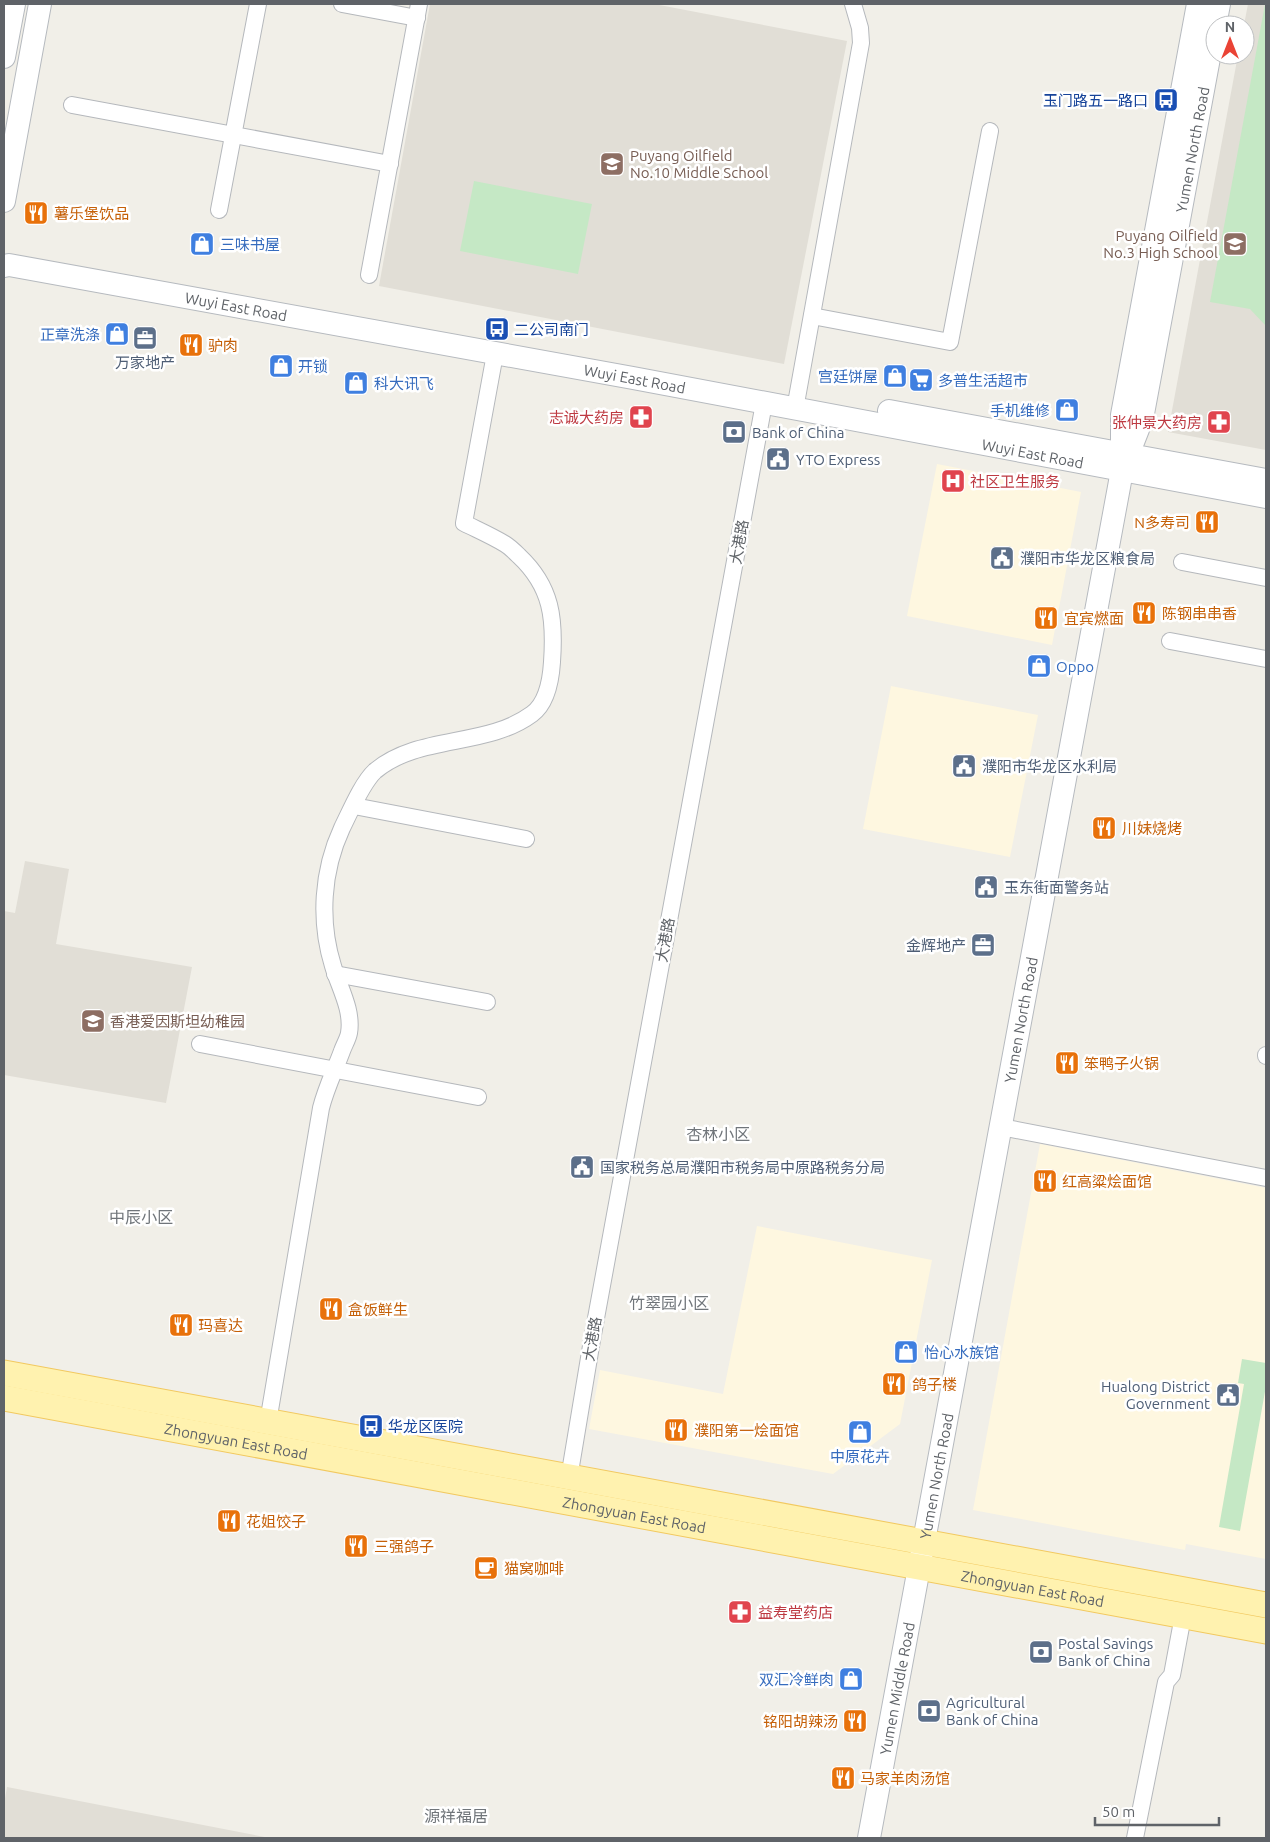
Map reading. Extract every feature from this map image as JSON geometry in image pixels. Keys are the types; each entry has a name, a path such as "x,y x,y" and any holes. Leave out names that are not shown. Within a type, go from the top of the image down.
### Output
{"main road":[{"name":"Zhongyuan East Road","path":"4,1373 1266,1605"},
{"name":"Zhongyuan East Road","path":"4,1398 1266,1631"}],"street":[{"path":"4,57 14,4"},
{"path":"4,201 40,4"},
{"path":"219,210 258,4"},
{"path":"342,4 418,11 369,275"},
{"path":"797,401 861,43 860,28 854,4"},
{"name":"Yumen North Road","path":"919,1568 1124,459 1122,415 1198,4"},
{"name":"Yumen North Road","path":"1124,459 1142,419 1219,4"},
{"path":"72,104 390,164"},
{"path":"812,316 950,342 990,131"},
{"name":"Wuyi East Road","path":"4,250 797,401 1124,459 1266,480"},
{"name":"Wuyi East Road","path":"4,266 9,265 764,403 797,401"},
{"path":"268,1422 321,1108 325,1092 349,1033 348,1014 326,938 324,896 332,858 342,829 365,785 375,772 397,758 429,747 500,732 520,722 535,712 544,698 552,670 554,638 552,612 544,588 528,564 506,544 464,523 495,354"},
{"name":"大港路","path":"569,1478 595,1321 764,403"},
{"name":"Wuyi East Road","path":"1124,459 1266,497"},
{"path":"1182,562 1266,578"},
{"path":"1170,641 1266,659"},
{"path":"354,806 526,838"},
{"path":"336,974 487,1002"},
{"path":"200,1044 478,1097"},
{"path":"1001,1127 1266,1178"},
{"name":"Yumen Middle Road","path":"869,1838 919,1568"},
{"path":"1135,1838 1166,1682 1172,1675 1184,1616"}],"shaded area":[{"name":"Puyang Oilfield No.10 Middle School","path":"430,4 654,4 847,41 784,364 379,286"},
{"name":"Puyang Oilfield No.3 High School","path":"1248,4 1266,4 1266,450 1168,432 1236,65 1255,65 1255,15 1246,15"},
{"path":"937,464 1081,492 1052,645 907,616"},
{"path":"891,686 1038,715 1010,857 863,829"},
{"name":"香港爱因斯坦幼稚园","path":"25,861 69,869 56,944 192,967 166,1103 4,1075 4,911 15,913"},
{"path":"1040,1144 1266,1188 1266,1559 1186,1544 1185,1550 973,1510"},
{"path":"757,1226 932,1260 900,1424 833,1474 589,1429 600,1370 723,1394"},
{"path":"7,1787 270,1838 4,1838 4,1804"}],"green space":[{"path":"1266,4 1266,326 1250,309 1210,302"},
{"path":"474,181 592,204 578,274 460,251"},
{"path":"1242,1359 1266,1363 1266,1386 1240,1531 1219,1527 1244,1384 1238,1383"}],"place":[{"name":"玉门路五一路口","path":"1166,100"},
{"name":"Puyang Oilfield No.10 Middle School","path":"612,164"},
{"name":"薯乐堡饮品","path":"36,213"},
{"name":"三味书屋","path":"202,244"},
{"name":"Puyang Oilfield No.3 High School","path":"1235,244"},
{"name":"二公司南门","path":"497,329"},
{"name":"正章洗涤","path":"117,334"},
{"name":"万家地产","path":"145,338"},
{"name":"驴肉","path":"191,345"},
{"name":"开锁","path":"281,366"},
{"name":"宫廷饼屋","path":"895,376"},
{"name":"多普生活超市","path":"921,380"},
{"name":"科大讯飞","path":"356,383"},
{"name":"手机维修","path":"1067,410"},
{"name":"志诚大药房","path":"641,417"},
{"name":"张仲景大药房","path":"1219,422"},
{"name":"Bank of China","path":"734,432"},
{"name":"YTO Express","path":"778,459"},
{"name":"社区卫生服务","path":"953,481"},
{"name":"N多寿司","path":"1207,522"},
{"name":"濮阳市华龙区粮食局","path":"1002,558"},
{"name":"陈钢串串香","path":"1144,613"},
{"name":"宜宾燃面","path":"1046,618"},
{"name":"Oppo","path":"1039,666"},
{"name":"濮阳市华龙区水利局","path":"964,766"},
{"name":"川妹烧烤","path":"1104,828"},
{"name":"玉东街面警务站","path":"986,887"},
{"name":"金辉地产","path":"983,945"},
{"name":"香港爱因斯坦幼稚园","path":"93,1021"},
{"name":"笨鸭子火锅","path":"1067,1063"},
{"name":"国家税务总局濮阳市税务局中原路税务分局","path":"582,1167"},
{"name":"红高粱烩面馆","path":"1045,1181"},
{"name":"盒饭鲜生","path":"331,1309"},
{"name":"玛喜达","path":"181,1325"},
{"name":"怡心水族馆","path":"906,1352"},
{"name":"鸽子楼","path":"894,1384"},
{"name":"Hualong District Government","path":"1228,1395"},
{"name":"华龙区医院","path":"371,1426"},
{"name":"濮阳第一烩面馆","path":"676,1430"},
{"name":"中原花卉","path":"860,1432"},
{"name":"花姐饺子","path":"229,1521"},
{"name":"三强鸽子","path":"356,1546"},
{"name":"猫窝咖啡","path":"486,1568"},
{"name":"益寿堂药店","path":"740,1612"},
{"name":"Postal Savings Bank of China","path":"1041,1652"},
{"name":"双汇冷鲜肉","path":"851,1679"},
{"name":"Agricultural Bank of China","path":"929,1711"},
{"name":"铭阳胡辣汤","path":"855,1721"},
{"name":"马家羊肉汤馆","path":"843,1778"}],"district":[{"name":"杏林小区","path":"718,1134"},
{"name":"中辰小区","path":"141,1217"},
{"name":"竹翠园小区","path":"669,1303"},
{"name":"源祥福居","path":"456,1816"}]}
